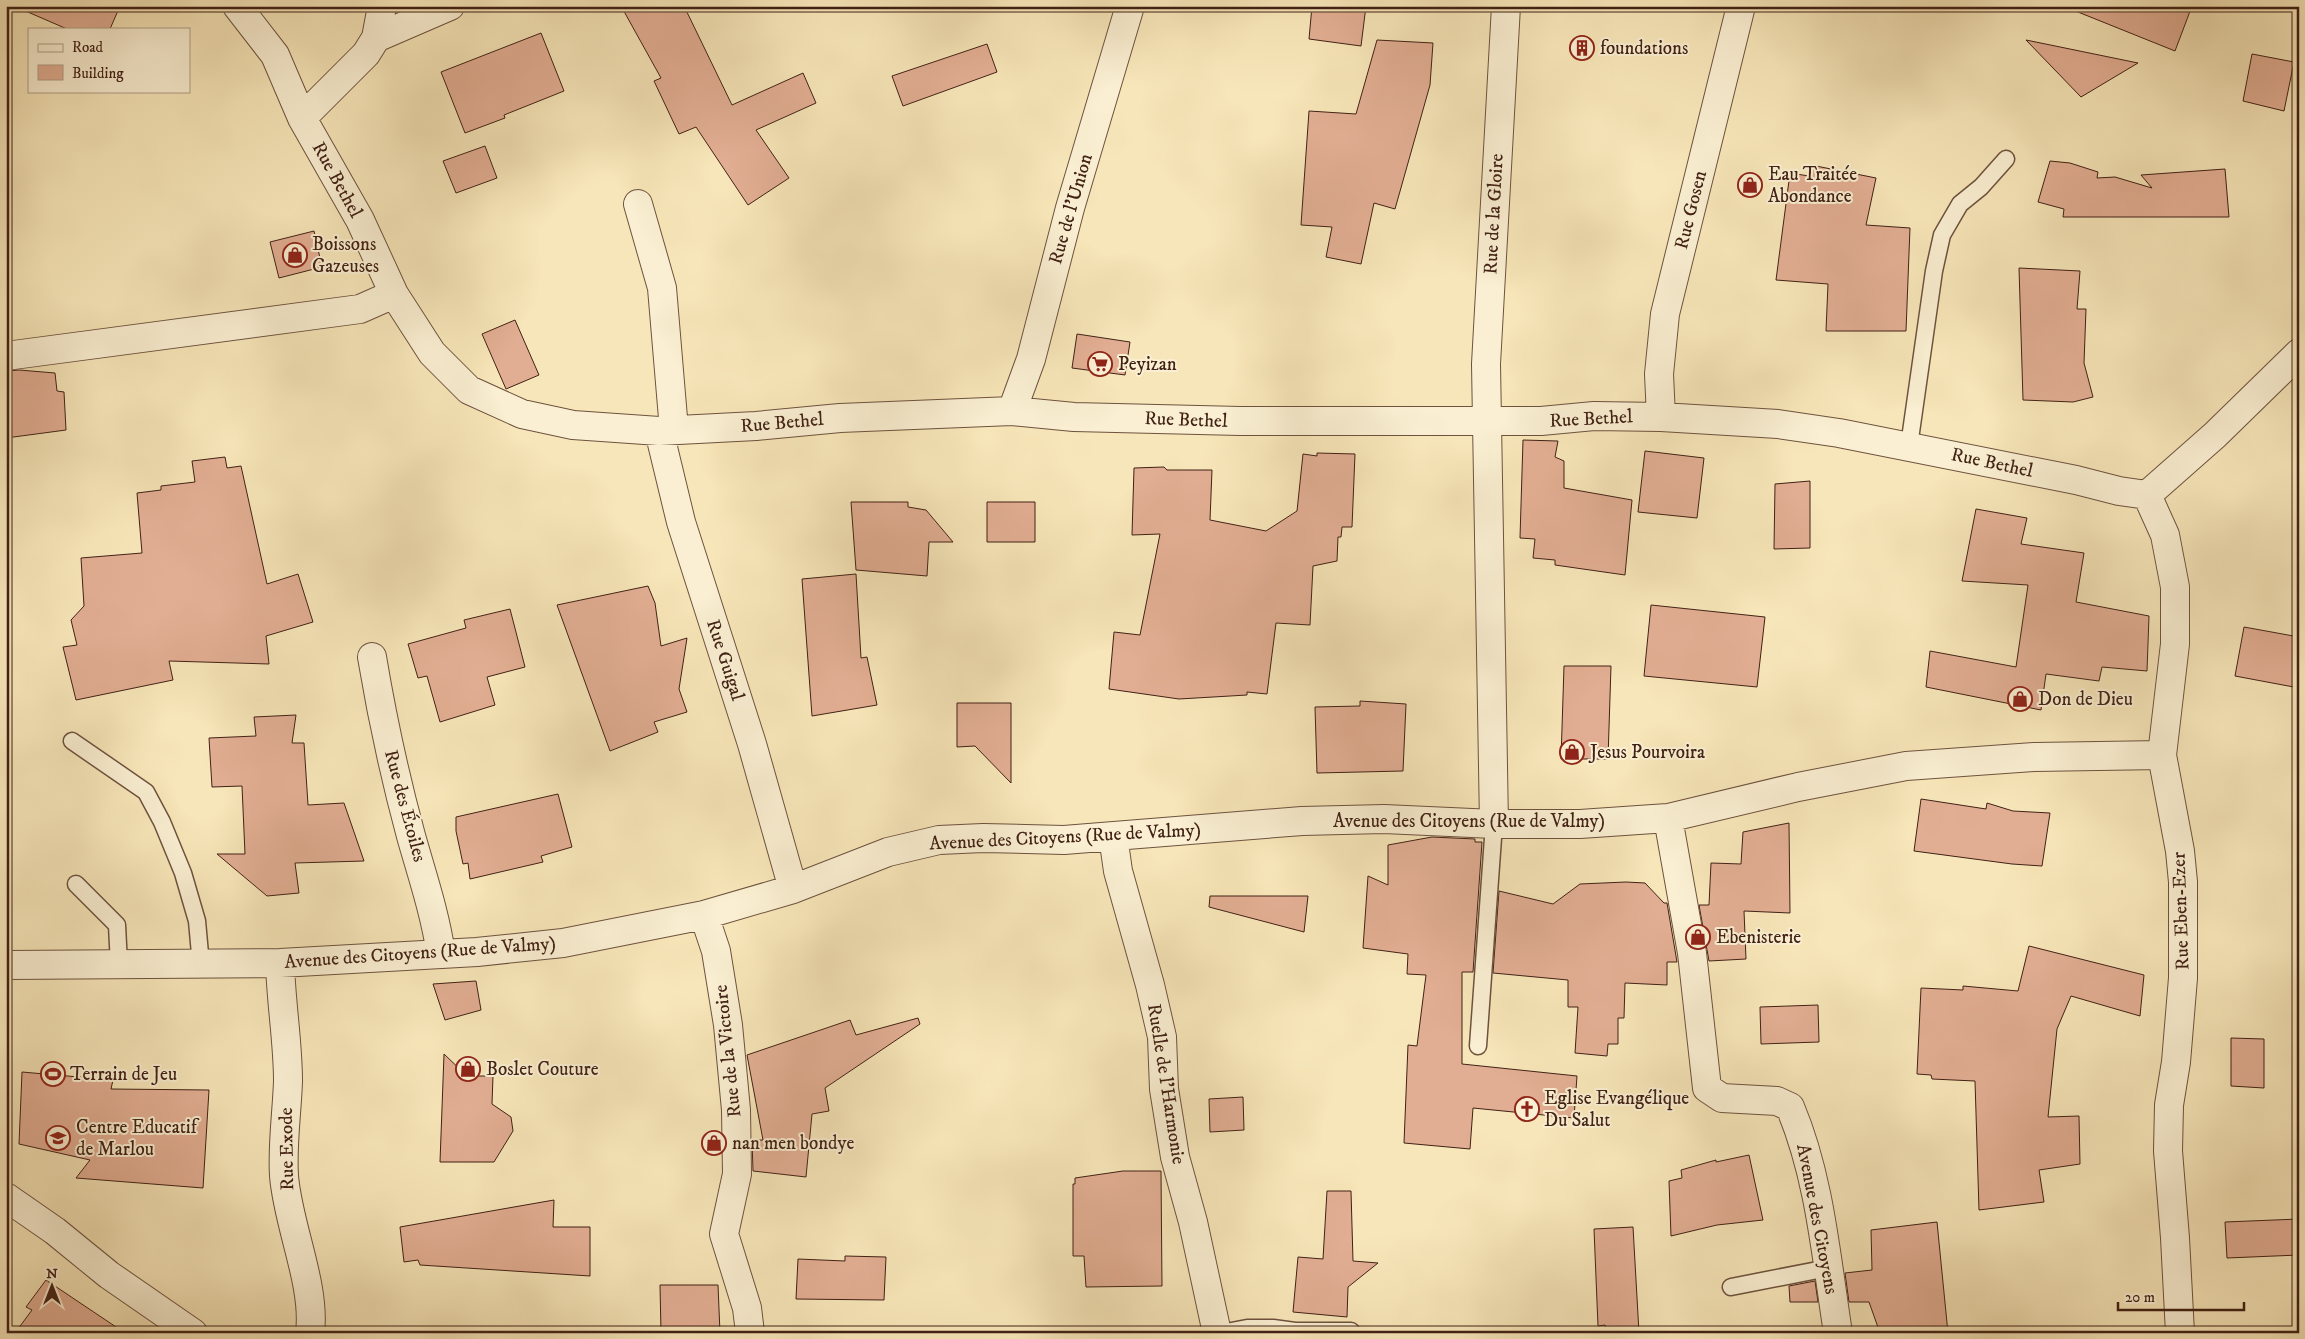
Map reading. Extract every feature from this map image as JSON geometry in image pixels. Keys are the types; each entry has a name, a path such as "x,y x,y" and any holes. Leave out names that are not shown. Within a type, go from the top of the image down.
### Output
{"street":[{"name":"Rue Bethel","path":"237,6 275,55 302,118 360,220 394,294 432,353 469,390 522,414 573,425 667,430 756,426 840,418 1012,411 1074,416 1240,421 1541,421 1594,416 1662,416 1778,424 1909,446 2076,480 2119,491 2147,495"},
{"path":"302,118 366,54 376,38 382,6"},
{"path":"376,38 450,6"},
{"name":"Rue de l'Union","path":"1012,411 1031,359 1070,208 1130,6"},
{"name":"Rue de la Gloire","path":"1494,824 1486,364 1506,6"},
{"name":"Rue Gosen","path":"1662,416 1659,374 1665,314 1741,6"},
{"name":"Rue Guigal","path":"638,204 662,288 667,430 681,522 752,744 793,889"},
{"path":"6,356 360,309 394,294"},
{"path":"2147,495 2215,435 2299,353"},
{"name":"Rue Eben-Ezer","path":"2147,495 2165,535 2175,587 2175,644 2162,755 2180,851 2183,882 2183,978 2176,1062 2169,1105 2168,1151 2180,1333"},
{"name":"Rue des Étoiles","path":"372,658 382,713 411,836 436,919 441,954"},
{"name":"Avenue des Citoyens (Rue de Valmy)","path":"6,965 280,963 477,952 563,943 704,915 793,889 888,852 939,840 1064,840 1302,821 1384,819 1494,824 1580,824 1668,818 1798,787 1906,766 2034,757 2162,755"},
{"name":"Avenue des Citoyens","path":"1668,818 1692,953 1707,1088 1722,1098 1777,1101 1790,1107 1804,1141 1818,1208 1838,1333"},
{"name":"Ruelle de l'Harmonie","path":"1113,836 1118,871 1150,985 1162,1037 1164,1089 1175,1157 1193,1222 1217,1333"},
{"name":"Rue de la Victoire","path":"704,915 716,951 725,1007 736,1110 737,1174 724,1234 747,1308 750,1333"},
{"name":"Rue Exode","path":"280,963 288,1081 284,1176 291,1219 307,1287 311,1322 310,1333"},
{"path":"6,1197 56,1232 109,1276 193,1333"}],"lane":[{"path":"1909,446 1934,271 1942,235 1960,204 1981,187 2006,159"},
{"path":"72,740 146,792 162,822 183,872 197,921 200,965"},
{"path":"1478,1046 1494,824"},
{"path":"76,884 117,925 119,965"},
{"path":"1731,1287 1828,1268"},
{"path":"1221,1333 1248,1328 1274,1328 1295,1331 1351,1331"}],"building":[{"path":"14,6 120,6 110,28 65,28"},
{"path":"621,6 684,6 732,105 803,73 816,103 756,130 789,178 748,205 696,127 679,134 654,81 661,78"},
{"path":"1312,6 1366,6 1361,46 1309,39"},
{"path":"2068,6 2192,6 2175,51 2068,8"},
{"path":"541,33 564,91 504,115 505,118 465,133 441,72"},
{"path":"1377,40 1433,43 1430,85 1395,209 1374,203 1361,264 1326,257 1332,227 1301,225 1309,111 1356,114"},
{"path":"2026,40 2138,63 2081,97"},
{"path":"987,44 997,72 903,106 892,76"},
{"path":"2252,54 2294,62 2284,111 2243,101"},
{"path":"485,146 497,178 456,193 443,161"},
{"path":"2050,161 2070,163 2098,172 2097,178 2115,177 2152,188 2141,175 2225,169 2229,217 2063,217 2064,209 2038,202"},
{"path":"1811,165 1876,178 1866,225 1910,228 1906,331 1826,331 1828,284 1776,280 1790,173 1809,176"},
{"path":"314,231 322,267 279,278 270,242"},
{"path":"2019,268 2080,271 2077,309 2086,309 2084,363 2093,397 2073,402 2023,400"},
{"path":"515,320 539,375 506,389 482,334"},
{"path":"1077,334 1130,342 1125,375 1072,368"},
{"path":"19,370 55,373 57,391 64,392 66,430 6,438 6,371"},
{"path":"1523,440 1558,441 1555,457 1564,461 1564,488 1632,500 1625,575 1555,565 1555,560 1533,558 1535,539 1520,538"},
{"path":"1645,451 1704,458 1697,518 1638,512"},
{"path":"1317,453 1355,454 1352,527 1342,527 1341,537 1338,537 1337,561 1313,566 1310,625 1276,623 1267,694 1247,692 1247,695 1179,699 1109,689 1114,632 1140,635 1160,534 1132,535 1134,468 1164,467 1167,470 1212,470 1210,520 1266,531 1297,511 1303,454 1317,456"},
{"path":"225,457 227,468 241,466 267,584 298,574 313,622 266,636 269,664 169,661 173,680 76,700 63,647 77,645 71,620 84,606 81,558 142,553 137,493 161,490 161,486 195,482 192,461"},
{"path":"1810,481 1810,548 1774,549 1775,484"},
{"path":"851,502 908,502 908,507 926,510 953,542 929,542 927,576 856,570"},
{"path":"987,502 1035,502 1035,542 987,542"},
{"path":"1976,509 2027,518 2021,544 2084,553 2076,602 2149,616 2147,671 2102,667 2099,681 2046,674 2041,710 1926,687 1930,651 2016,667 2028,585 1962,581"},
{"path":"856,574 861,658 867,657 877,705 812,716 802,579"},
{"path":"648,586 655,603 661,646 687,638 679,689 687,712 654,722 658,732 610,751 557,605"},
{"path":"1651,605 1765,617 1757,687 1644,676"},
{"path":"510,609 525,667 487,677 495,705 440,722 427,676 418,678 408,644 466,628 464,620"},
{"path":"2244,627 2299,637 2299,688 2235,676"},
{"path":"1564,666 1611,666 1608,759 1561,759"},
{"path":"1360,701 1406,704 1403,771 1317,773 1315,707 1360,706"},
{"path":"957,703 1011,703 1011,783 975,746 957,747"},
{"path":"296,715 292,743 304,743 308,805 344,803 364,861 295,863 299,893 267,896 217,854 245,854 242,786 212,787 209,738 256,736 254,717"},
{"path":"558,794 572,847 541,856 543,862 470,879 468,863 463,864 456,831 456,817"},
{"path":"1921,799 1986,809 1987,803 2013,811 2050,813 2042,866 2012,864 1914,851"},
{"path":"1789,823 1790,913 1744,911 1746,959 1709,961 1699,905 1709,905 1711,863 1741,864 1743,832"},
{"path":"1432,837 1475,839 1475,842 1482,842 1473,972 1462,972 1462,1064 1577,1076 1574,1118 1473,1108 1470,1149 1404,1143 1408,1045 1417,1046 1426,975 1407,974 1408,954 1363,948 1368,876 1388,885 1388,845"},
{"path":"1645,883 1664,903 1667,903 1677,962 1667,962 1667,985 1625,983 1624,1018 1618,1018 1618,1044 1608,1044 1607,1056 1575,1053 1578,1007 1568,1007 1568,980 1493,973 1499,891 1553,904 1580,884"},
{"path":"1210,896 1308,896 1304,932 1209,907"},
{"path":"2029,946 2144,975 2140,1016 2071,996 2057,1029 2048,1117 2079,1116 2080,1164 2039,1170 2044,1202 1979,1210 1975,1081 1932,1079 1931,1075 1917,1074 1921,988 1963,990 1963,986 2018,991"},
{"path":"476,981 481,1010 445,1020 433,984"},
{"path":"1818,1005 1819,1042 1761,1044 1760,1007"},
{"path":"918,1018 920,1024 825,1088 829,1111 812,1114 806,1177 753,1171 752,1140 763,1140 747,1055 850,1020 856,1035"},
{"path":"2231,1038 2264,1039 2264,1088 2231,1086"},
{"path":"444,1054 467,1076 493,1076 492,1104 511,1117 513,1131 494,1162 440,1162"},
{"path":"22,1072 113,1080 111,1089 209,1090 203,1188 76,1178 90,1160 19,1144"},
{"path":"1243,1097 1244,1130 1210,1132 1209,1099"},
{"path":"1749,1155 1763,1220 1717,1225 1671,1236 1669,1181 1682,1178 1681,1170 1716,1160 1716,1162"},
{"path":"1123,1171 1161,1171 1162,1286 1086,1287 1084,1256 1073,1256 1073,1184 1075,1184 1075,1178"},
{"path":"1327,1191 1351,1191 1353,1261 1378,1263 1348,1287 1347,1317 1293,1312 1298,1257 1323,1259"},
{"path":"554,1200 553,1227 590,1227 590,1276 420,1265 418,1260 404,1262 400,1227"},
{"path":"2299,1219 2299,1255 2227,1258 2225,1222"},
{"path":"1937,1222 1948,1333 1880,1333 1869,1302 1849,1302 1845,1273 1872,1270 1871,1230"},
{"path":"1633,1227 1639,1333 1607,1333 1605,1325 1598,1326 1594,1229"},
{"path":"845,1256 886,1257 884,1300 796,1299 798,1259 845,1261"},
{"path":"46,1280 125,1333 15,1333 32,1310 26,1307"},
{"path":"1815,1281 1818,1302 1790,1302 1789,1286"},
{"path":"660,1285 718,1285 720,1333 661,1333"}],"place":[{"name":"foundations","path":"1582,48"},
{"name":"Eau Traitée Abondance","path":"1750,185"},
{"name":"Boissons Gazeuses","path":"295,255"},
{"name":"Peyizan","path":"1100,364"},
{"name":"Don de Dieu","path":"2020,699"},
{"name":"Jesus Pourvoira","path":"1572,752"},
{"name":"Ebenisterie","path":"1698,937"},
{"name":"Boslet Couture","path":"468,1069"},
{"name":"Terrain de Jeu","path":"53,1074"},
{"name":"Eglise Evangélique Du Salut","path":"1527,1109"},
{"name":"Centre Educatif de Marlou","path":"58,1138"},
{"name":"nan men bondye","path":"714,1143"}]}
